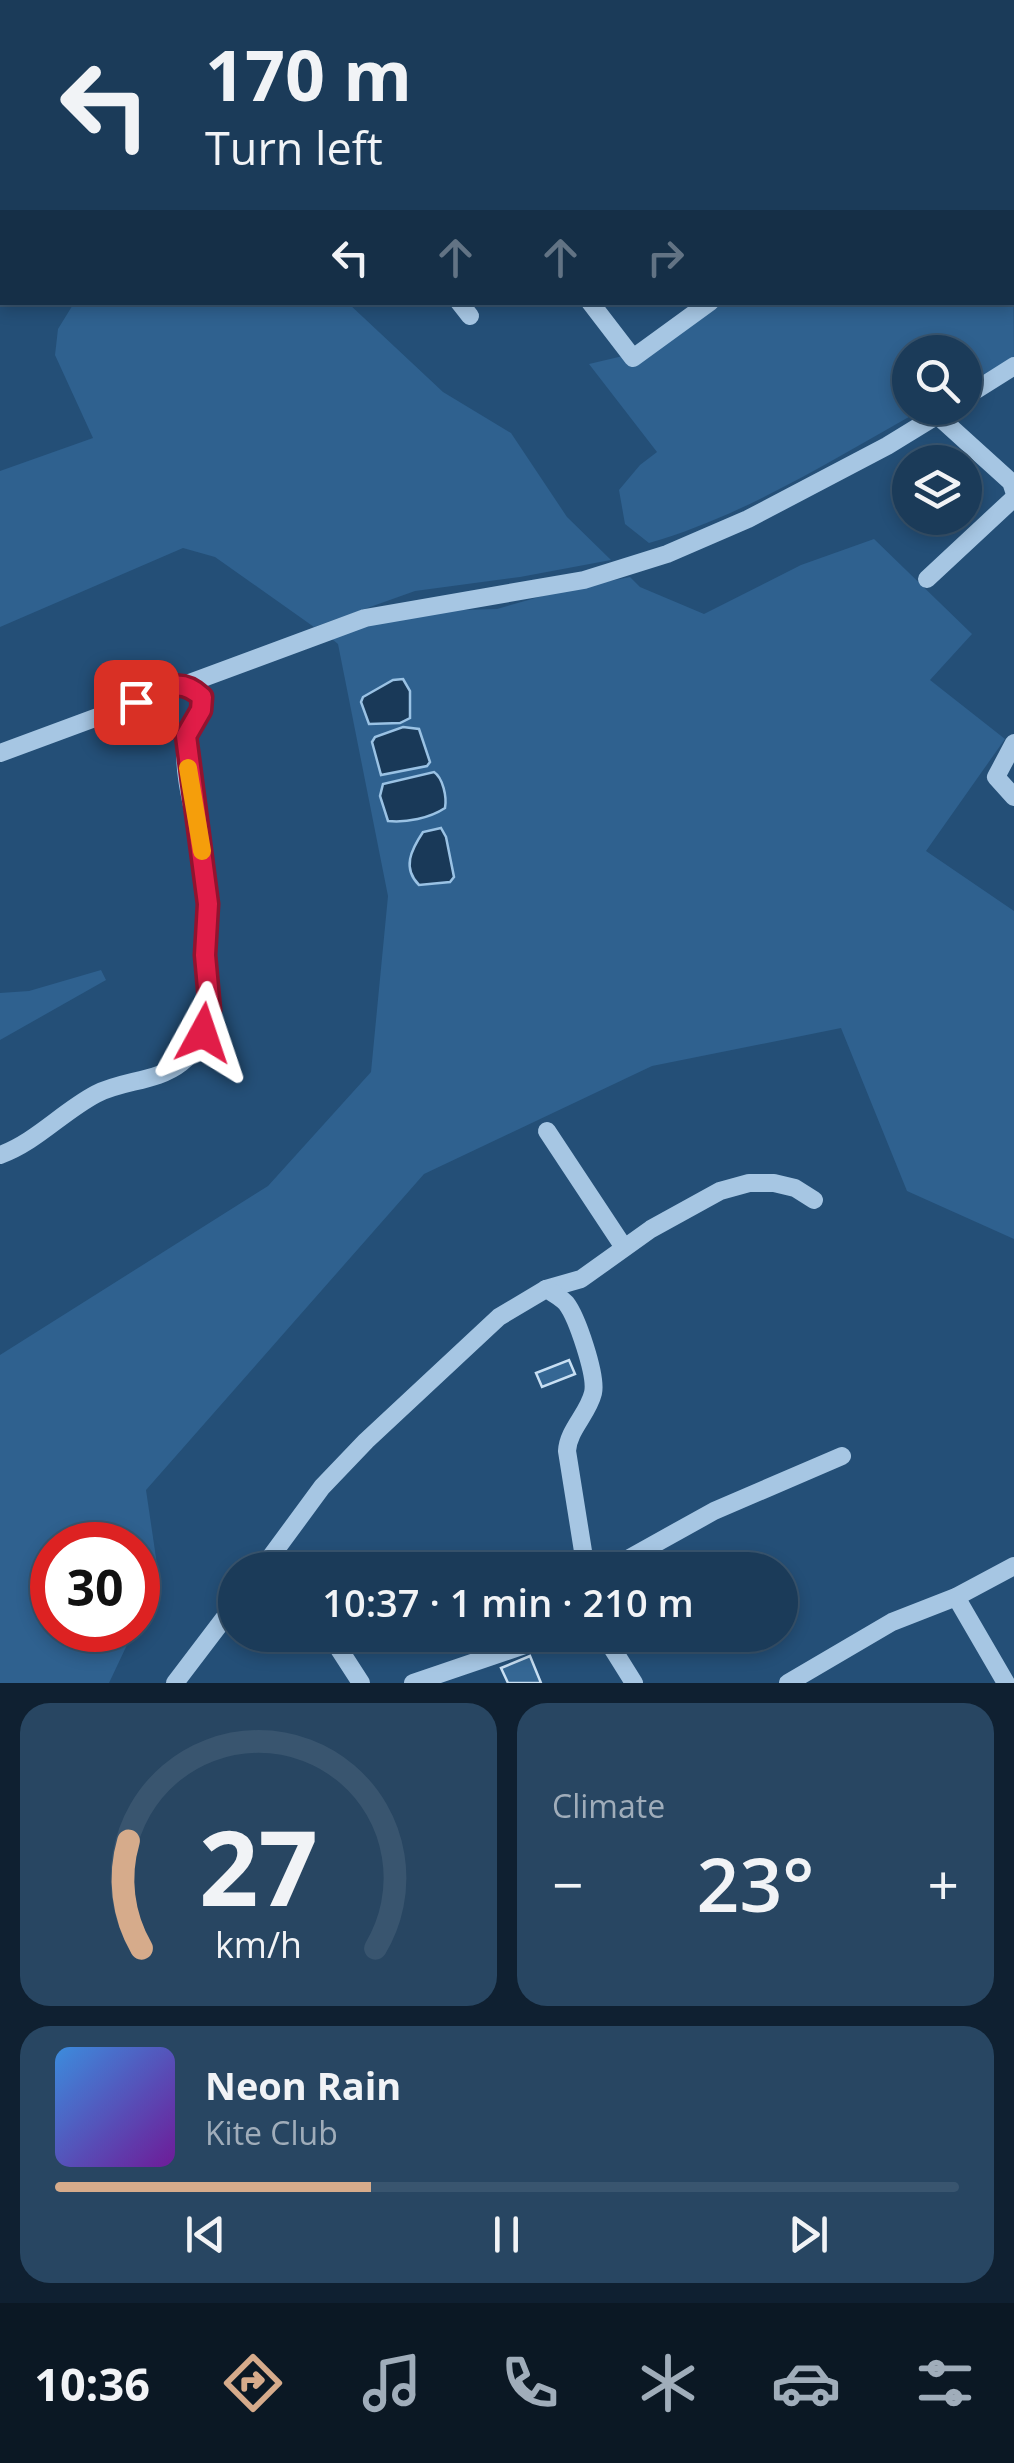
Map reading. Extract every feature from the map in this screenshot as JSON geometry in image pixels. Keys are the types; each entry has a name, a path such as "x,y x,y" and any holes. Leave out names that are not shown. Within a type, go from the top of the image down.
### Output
{"street":[{"path":"592,305 633,358 706,305"},
{"path":"982,387 1014,366"},
{"path":"0,752 364,618 584,580 667,554 748,519 919,425"},
{"path":"928,578 1014,494 1011,482 956,425"},
{"path":"0,1155 95,1095 163,1074 180,1064 203,1033 210,1010 205,955 208,904 186,736 201,710 202,697 189,685"},
{"path":"1014,743 996,777 1014,797"},
{"path":"548,1131 623,1246"},
{"path":"279,1552 322,1488 378,1429 499,1317 546,1289 580,1279 623,1246 720,1191 749,1184 784,1186 814,1200"},
{"path":"546,1289 568,1306 593,1376 594,1390 585,1414 568,1440 567,1451 583,1552"},
{"path":"640,1552 714,1511 842,1456"},
{"path":"788,1683 892,1622 956,1597 1014,1566"},
{"path":"956,1597 1006,1683"},
{"path":"175,1683 218,1626"},
{"path":"341,1652 361,1683"},
{"path":"413,1683 504,1652"},
{"path":"615,1652 634,1683"}],"shaded area":[{"path":"73,305 350,305 443,392 511,433 567,517 611,560 415,591 314,627 215,557 183,548 0,627 0,471 93,438 55,355 58,329"},
{"path":"693,305 1013,305 1014,358 982,376 982,335 892,335 894,425 756,501 649,543 625,524 619,490 657,452 589,364 623,356"},
{"path":"874,539 972,634 930,680 1005,739 926,851 1014,911 1014,1239 907,1191 841,1028 652,1066 424,1174 146,1490 151,1522 30,1522 30,1652 124,1652 109,1683 0,1683 0,1355 268,1186 371,1072 388,896 338,644 332,639 388,618 427,611 497,609 630,577 640,587 704,614 801,565","holes":["415,727 382,775 372,742 375,737","430,772 438,775 446,802 425,817 388,822 383,784","409,858 453,877 450,882 432,885 414,881"]},
{"path":"403,679 410,691 410,718 400,723 369,724 361,702 363,697 393,680"},
{"path":"403,727 419,729 430,762 427,766 381,775 372,742 375,737"},
{"path":"434,772 444,788 445,808 418,819 388,821 380,796 383,784"},
{"path":"441,828 454,877 450,882 419,885 411,872 412,852 423,832"},
{"path":"101,970 106,980 0,1040 0,993 29,991"}],"building":[{"path":"569,1360 575,1374 542,1387 536,1373"},
{"path":"530,1656 541,1683 508,1683 501,1668"}],"slow traffic":[{"path":"188,768 202,851"}],"route":[{"path":"136,702 178,684 189,685 202,697 201,710 186,736 208,904 205,955 210,1010 203,1033"}]}
